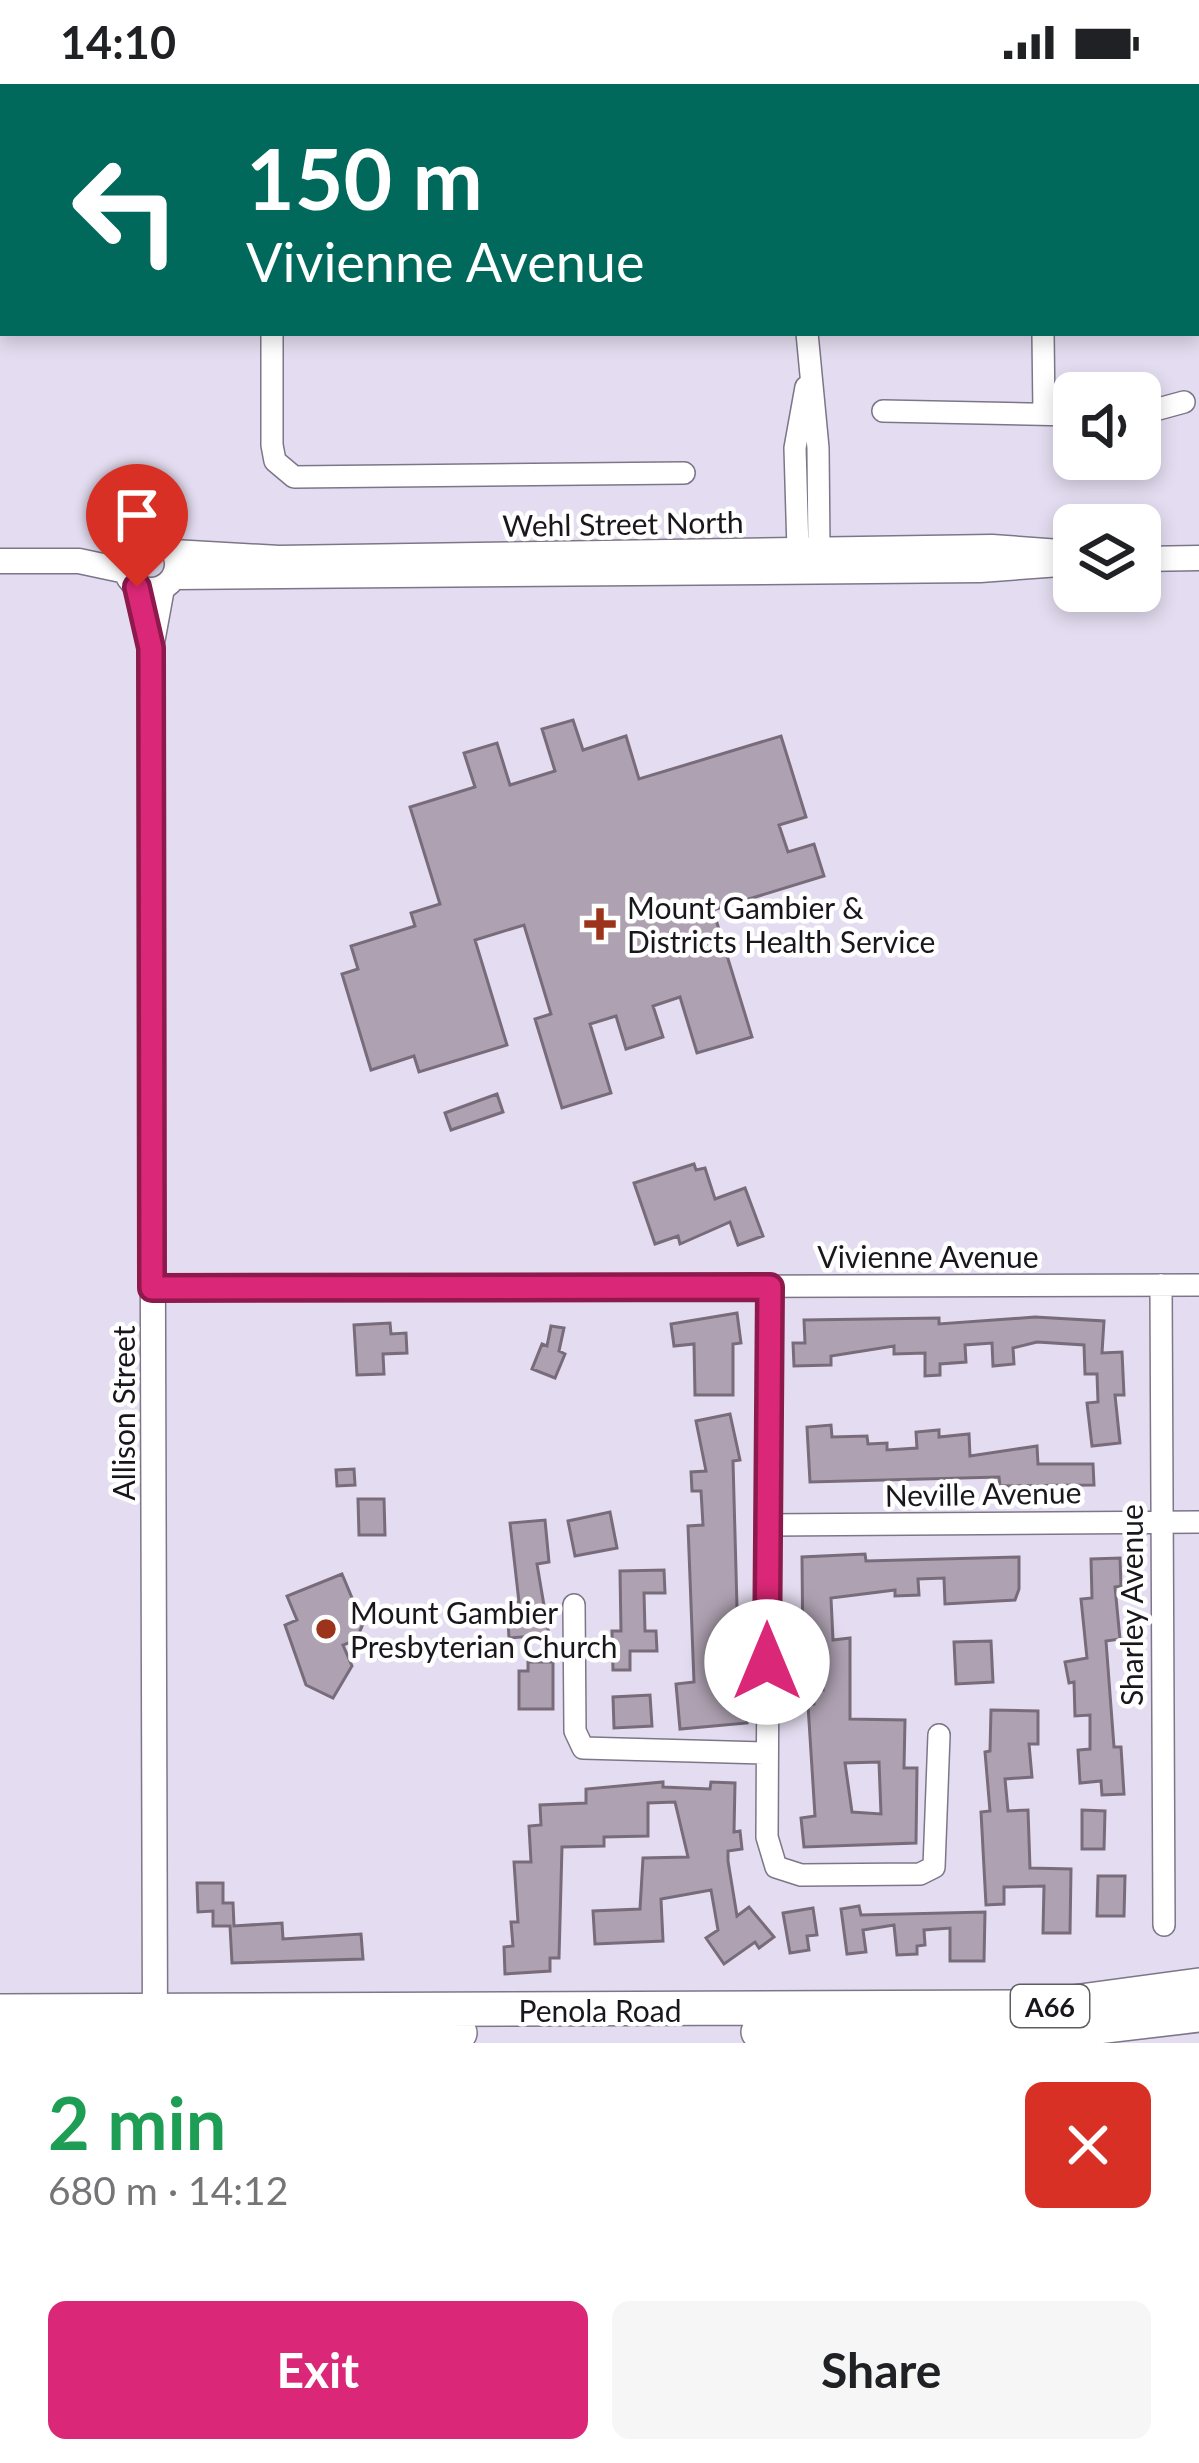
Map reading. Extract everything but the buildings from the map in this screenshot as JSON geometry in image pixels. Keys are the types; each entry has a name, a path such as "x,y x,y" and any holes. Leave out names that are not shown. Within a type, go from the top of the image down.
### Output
{"highway":[{"name":"Penola Road","path":"616,2021 1036,2007 1199,1984"},
{"name":"Penola Road","path":"0,2011 154,2021 616,2021 1047,2033 1199,2015"},
{"name":"Penola Road","path":"0,2035 154,2021"}],"street":[{"path":"272,336 272,445 275,461 294,477 684,472"},
{"path":"807,336 808,381 796,429 808,557"},
{"path":"1043,336 1044,414"},
{"path":"1161,408 1184,402"},
{"path":"883,410 1053,414"},
{"name":"Wehl Street North","path":"0,561 79,561 150,570 808,557 992,547 1053,552"},
{"name":"Wehl Street North","path":"808,557 1053,563"},
{"path":"1161,559 1199,558"},
{"name":"Allison Street","path":"150,570 154,2021"},
{"name":"Sharley Avenue","path":"1162,1285 1164,1925"},
{"name":"Vivienne Avenue","path":"152,1288 1199,1285"},
{"path":"770,1287 768,1851 776,1867 801,1875 920,1874 934,1867 939,1851 939,1735"},
{"name":"Neville Avenue","path":"767,1525 1199,1522"},
{"path":"574,1605 574,1732 583,1748 767,1753"}],"place":[{"name":"Mount Gambier & Districts Health Service","path":"600,924"},
{"name":"Mount Gambier Presbyterian Church","path":"326,1629"}],"route":[{"path":"137,587 151,648 152,1288 770,1287 767,1662"}]}
